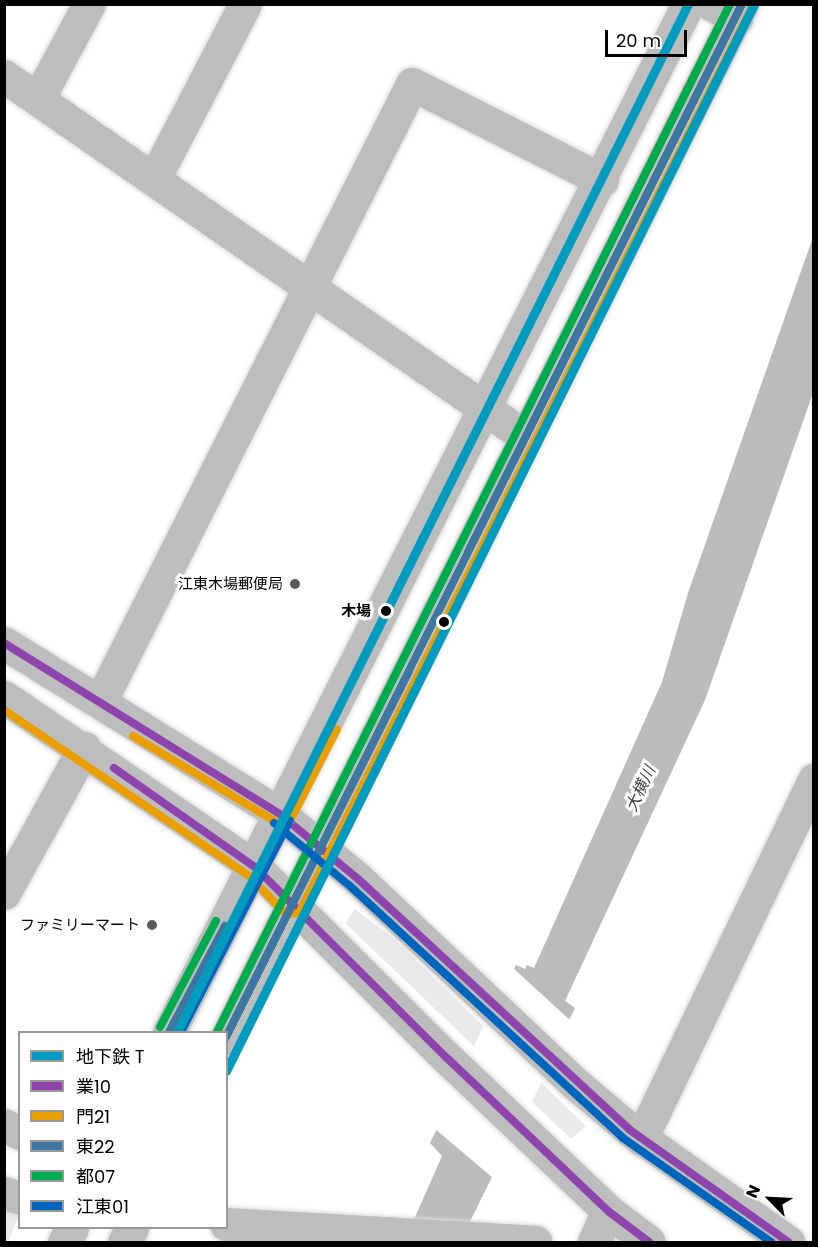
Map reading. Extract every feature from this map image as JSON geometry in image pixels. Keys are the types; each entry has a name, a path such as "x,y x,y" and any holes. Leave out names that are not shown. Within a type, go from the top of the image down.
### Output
{"main road":[{"path":"38,99 89,4"},
{"path":"154,179 245,4"},
{"path":"170,1031 487,410 687,4"},
{"path":"228,1034 526,437 730,9"},
{"path":"4,76 526,437"},
{"path":"100,702 312,288 412,84 602,180"},
{"path":"4,643 281,815 322,848 577,1085 641,1138 788,1242"},
{"path":"4,696 84,748 255,867 447,1058 608,1210 649,1242"},
{"path":"4,893 84,748"},
{"path":"641,1138 813,779"},
{"path":"4,1125 18,1132"},
{"path":"594,1242 608,1210"},
{"path":"228,1224 535,1242"},
{"path":"228,1228 471,1242"}],"shaded area":[{"path":"355,909 393,938 586,1126 571,1139 345,923"},
{"path":"4,1205 18,1215 8,1242 5,1242"}],"water":[{"name":"大横川","path":"813,237 813,393 705,700 565,1001 575,1008 460,1242 404,1242 442,1156 430,1143 516,965 525,969 527,965 534,968 662,682 688,593"}],"pier":[{"path":"512,967 572,1022 493,1178 434,1128"}],"metro line":[{"name":"T","path":"177,1031 688,4"},
{"name":"T","path":"228,1067 754,4"}],"transit line":[{"name":"都07","path":"217,1031 730,4"},
{"name":"東22","path":"228,1033 742,4"},
{"name":"門21","path":"4,710 248,875 286,914 299,913 751,9"},
{"name":"業10","path":"4,643 281,815 357,878 630,1130 788,1242"},
{"name":"門21","path":"133,736 281,825 290,821 337,729"},
{"name":"業10","path":"114,768 255,867 447,1058 608,1211 649,1242"},
{"name":"江東01","path":"182,1031 290,820"},
{"name":"江東01","path":"274,823 350,886 623,1138 771,1242"},
{"name":"都07","path":"160,1027 216,921"},
{"name":"東22","path":"170,1031 225,926"}],"place":[{"name":"江東木場郵便局","path":"295,584"},
{"name":"木場","path":"386,611"},
{"name":"ファミリーマート","path":"152,925"}]}
